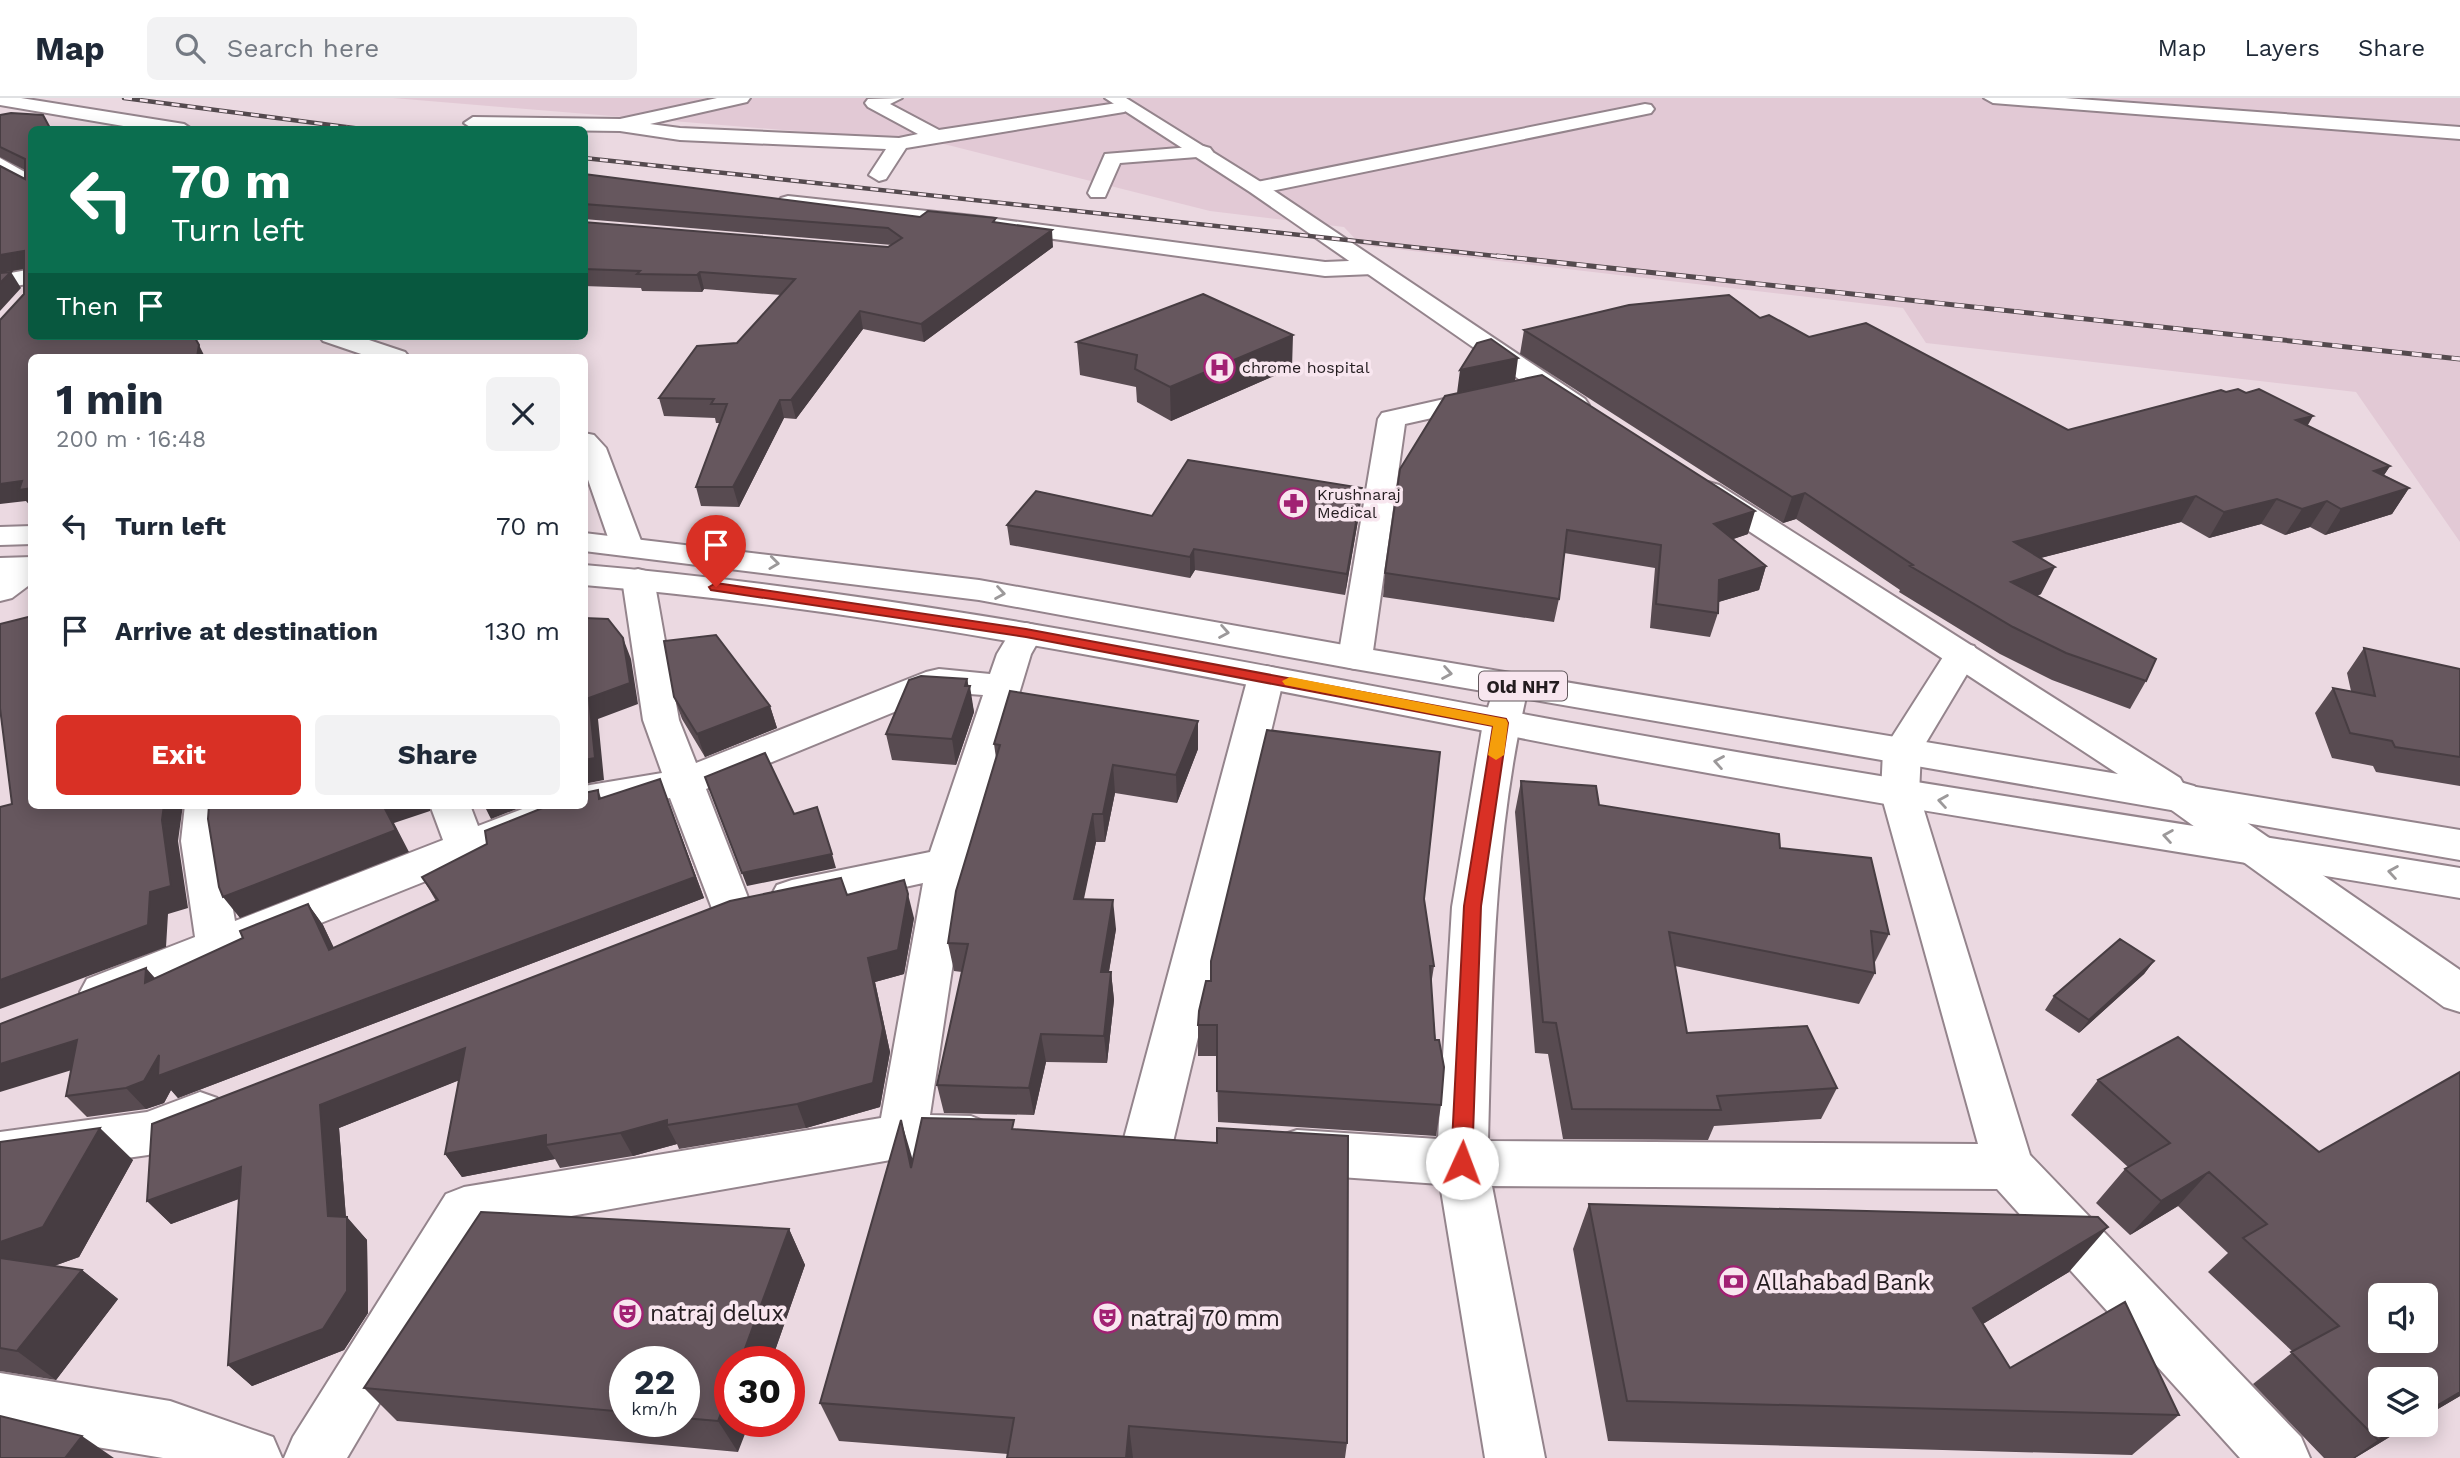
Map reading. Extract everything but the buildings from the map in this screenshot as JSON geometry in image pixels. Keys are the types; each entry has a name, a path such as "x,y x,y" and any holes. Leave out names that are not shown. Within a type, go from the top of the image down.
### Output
{"street":[{"path":"620,125 741,98"},
{"path":"1993,98 2460,133"},
{"path":"0,100 159,126"},
{"path":"877,100 936,136"},
{"path":"496,103 485,107 473,123 620,125 680,134 899,144 1119,102 1203,152 1601,422"},
{"path":"597,105 648,119"},
{"path":"1257,188 1645,109"},
{"path":"879,175 899,144"},
{"path":"1098,193 1112,158 1203,152"},
{"path":"3,167 28,183"},
{"path":"762,199 973,222 1325,270 1374,267"},
{"path":"0,282 28,277"},
{"path":"340,345 382,354"},
{"path":"1355,658 1392,419 1543,385"},
{"path":"588,444 592,448 633,562 661,720 686,782 711,916 947,863"},
{"path":"1683,474 2180,796 2460,994"},
{"path":"0,536 28,535"},
{"name":"Old NH7","path":"588,544 633,562 979,590 1355,658 1506,703"},
{"name":"old NH7","path":"588,574 633,562 767,593 1026,633 1266,677 1506,703 1901,772 2256,849 2460,883"},
{"path":"0,568 28,567"},
{"path":"0,591 28,570"},
{"path":"902,1136 947,863 1003,686 1014,654 1026,633"},
{"path":"1962,654 1901,772 2008,1167 2280,1458"},
{"path":"1148,1143 1266,677"},
{"path":"588,799 686,782 939,680 1003,686"},
{"path":"1506,703 1473,906 1462,1163 1515,1458"},
{"path":"1901,772 2180,796 2460,845"},
{"path":"205,809 201,841 218,948"},
{"path":"452,809 467,849"},
{"path":"64,1007 562,809"},
{"path":"0,1154 148,1133 237,1098"},
{"path":"314,1458 464,1211 902,1136 1012,1139"},
{"path":"1257,1149 1462,1163 2008,1167"},
{"path":"0,1402 170,1430 251,1458"}],"shaded area":[{"path":"393,98 2460,98 2460,542 2356,392 1926,343 1903,308 1361,245 1344,227 1210,211 940,143"}],"railway":[{"path":"124,98 338,126"},
{"path":"588,158 1514,258"},
{"path":"1497,256 2460,359"}],"slow traffic":[{"path":"1290,681 1501,723 1496,755"}],"place":[{"name":"chrome hospital","path":"1219,367"},
{"name":"Krushnaraj Medical","path":"1294,503"},
{"name":"Allahabad Bank","path":"1733,1282"},
{"name":"natraj delux","path":"627,1313"},
{"name":"natraj 70 mm","path":"1107,1318"}],"route":[{"path":"716,587 1026,633 1501,723 1473,906 1462,1163"}]}
